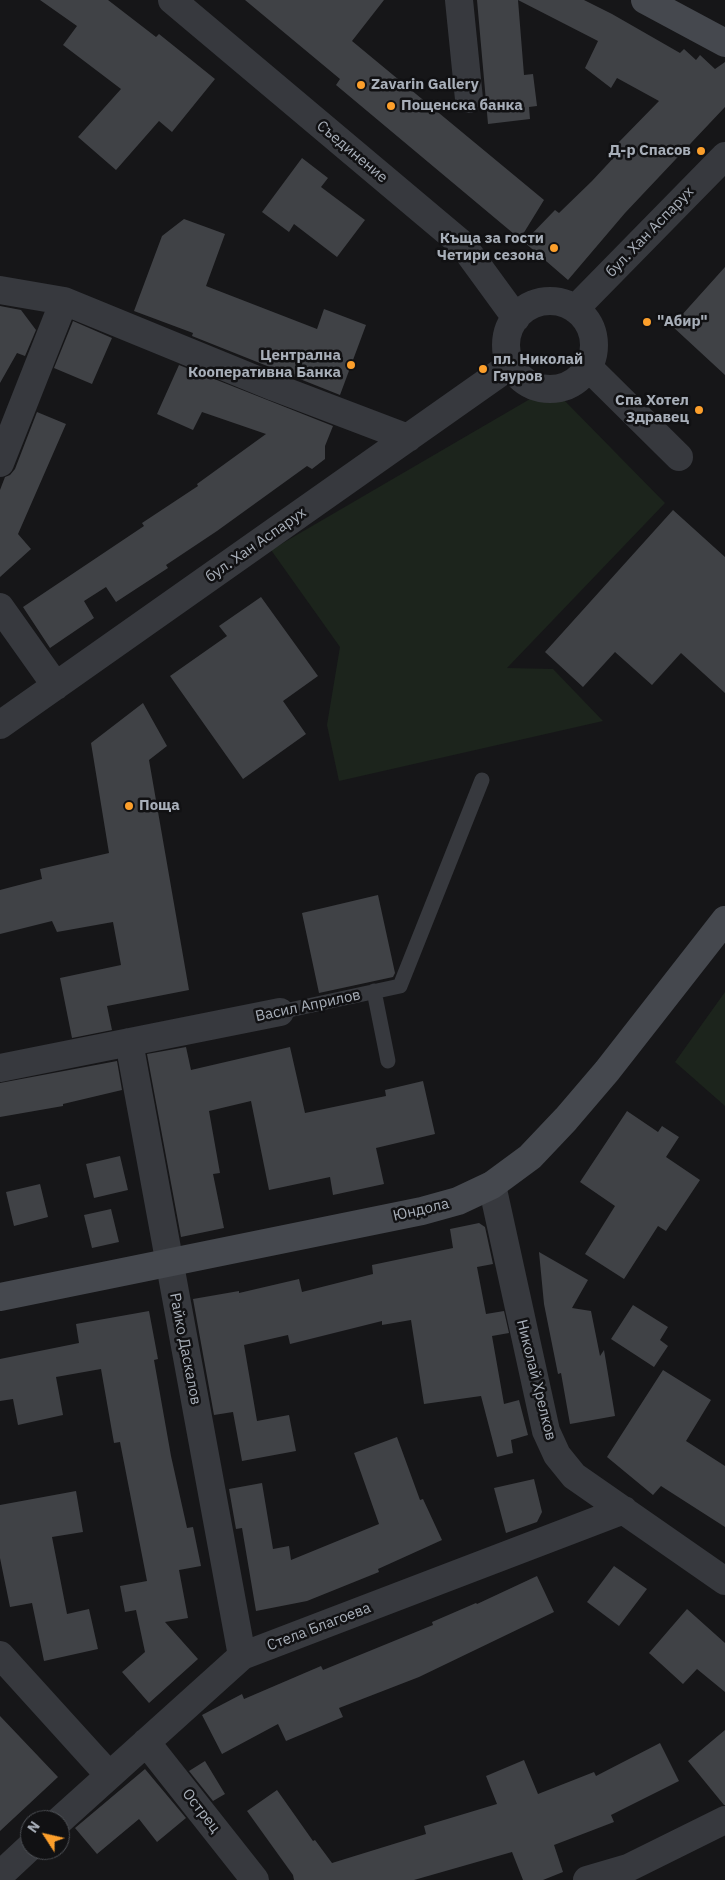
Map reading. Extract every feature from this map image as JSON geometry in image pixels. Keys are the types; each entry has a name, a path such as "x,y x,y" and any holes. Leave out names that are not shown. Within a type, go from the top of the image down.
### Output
{"main road":[{"path":"645,0 725,43"},
{"name":"Юндола","path":"0,1297 422,1211 458,1201 492,1185 530,1157 566,1119 607,1071 725,920"}],"street":[{"name":"Съединение","path":"172,0 462,244 516,318"},
{"path":"459,0 469,99"},
{"name":"бул. Хан Аспарух","path":"576,309 725,156"},
{"path":"0,290 64,301 274,387 408,438"},
{"path":"0,463 64,301"},
{"path":"550,301 564,303 576,309 592,330 594,342 593,355 588,367 580,378 569,386 555,389 529,384 518,376 511,365 507,353 506,340 516,318 526,309 538,303 550,301"},
{"name":"бул. Хан Аспарух","path":"0,725 511,365"},
{"path":"588,367 679,457"},
{"path":"0,607 56,686"},
{"name":"Васил Априлов","path":"0,1068 280,1012"},
{"name":"Райко Даскалов","path":"129,1042 242,1656"},
{"name":"Николай Хрелков","path":"492,1185 546,1431 557,1455 574,1476 725,1581"},
{"name":"Стела Благоева","path":"70,1811 242,1656 624,1510"},
{"path":"0,1654 109,1775"},
{"name":"Острец","path":"146,1742 255,1880"},
{"path":"587,1880 628,1868 725,1820"},
{"path":"0,1875 20,1857"}],"lane":[{"name":"Васил Априлов","path":"280,1012 400,986 482,780"},
{"path":"374,991 388,1061"}],"shaded area":[{"path":"530,399 563,399 665,503 507,668 553,669 603,721 339,781 327,725 340,647 271,550"},
{"path":"725,992 725,1106 675,1062"}],"building":[{"path":"40,0 108,0 156,37 159,34 215,79 172,132 159,121 116,170 78,137 121,89 63,45 77,26"},
{"path":"245,0 384,0 352,41 544,200 520,239 336,85 340,79"},
{"path":"477,0 518,0 524,75 533,74 537,106 529,107 530,119 488,124"},
{"path":"518,0 584,0 680,53 684,49 696,60 700,55 715,69 725,62 725,107 625,213 568,280 524,242 555,210 559,213 592,181 619,152 618,143 659,101 617,78 611,88 585,68 598,41"},
{"path":"302,158 328,178 321,187 365,220 337,257 294,224 289,232 262,212"},
{"path":"184,219 225,234 206,286 317,329 324,309 366,325 340,395 192,336 193,333 134,311 162,236"},
{"path":"725,267 725,375 672,326"},
{"path":"0,306 21,310 36,330 25,356 17,353 0,383"},
{"path":"73,321 112,338 92,384 54,368"},
{"path":"179,365 333,426 325,446 325,459 312,469 307,466 166,565 168,568 116,602 106,587 84,601 94,618 50,648 23,607 144,526 142,523 198,486 197,484 266,434 202,412 193,430 157,414"},
{"path":"37,412 66,424 18,534 31,549 0,577 0,490 5,477 10,475 15,469"},
{"path":"673,510 725,557 725,693 681,653 652,685 615,652 583,687 545,652"},
{"path":"261,597 318,676 283,701 306,734 243,779 170,676 227,636 219,626"},
{"name":"Поща","path":"143,703 167,746 149,760 189,990 107,1006 112,1030 72,1038 60,978 121,965 113,922 57,932 52,921 0,934 0,890 42,879 40,869 109,853 91,743"},
{"path":"378,895 395,973 393,977 319,993 302,913"},
{"path":"186,1047 191,1070 290,1047 305,1113 386,1096 385,1090 423,1081 435,1134 376,1148 384,1184 333,1195 330,1177 269,1190 251,1101 209,1111 220,1173 213,1174 224,1228 181,1237 147,1054"},
{"path":"117,1061 122,1090 63,1104 63,1106 0,1117 0,1083"},
{"path":"627,1111 658,1132 662,1126 679,1137 666,1157 700,1180 666,1231 658,1226 624,1279 585,1254 615,1206 580,1182"},
{"path":"120,1156 128,1190 94,1198 86,1164"},
{"path":"40,1184 48,1217 14,1226 6,1192"},
{"path":"111,1209 119,1242 92,1248 84,1215"},
{"path":"479,1223 485,1227 493,1264 477,1267 486,1314 504,1311 509,1333 492,1336 504,1404 519,1400 528,1435 511,1440 513,1453 497,1457 481,1396 424,1404 411,1320 382,1325 382,1321 290,1344 288,1335 244,1345 257,1421 289,1415 296,1451 242,1461 233,1412 214,1415 193,1299 239,1291 239,1293 299,1279 302,1292 373,1274 372,1265 453,1248 450,1229"},
{"path":"539,1252 588,1280 572,1308 591,1311 600,1356 604,1350 615,1416 570,1424 561,1373 558,1374 544,1304"},
{"path":"633,1305 668,1327 660,1340 668,1346 654,1367 611,1339"},
{"path":"149,1311 158,1359 154,1360 171,1456 187,1528 193,1527 201,1566 179,1570 188,1618 165,1622 198,1659 149,1703 122,1672 145,1652 136,1610 125,1612 120,1586 147,1581 120,1442 114,1443 101,1369 56,1377 63,1415 18,1425 13,1399 0,1401 0,1359 79,1343 76,1324"},
{"path":"663,1370 711,1400 686,1441 725,1466 725,1527 661,1486 653,1495 607,1457"},
{"path":"397,1437 420,1500 423,1499 442,1540 378,1569 379,1572 307,1601 256,1611 242,1528 236,1529 229,1489 262,1483 273,1549 289,1546 291,1560 379,1524 354,1453"},
{"path":"534,1479 542,1512 537,1522 506,1533 494,1488"},
{"path":"76,1491 83,1532 52,1537 67,1614 89,1609 98,1649 44,1661 32,1603 10,1607 0,1558 0,1505"},
{"path":"614,1566 647,1589 619,1626 587,1602"},
{"path":"537,1576 554,1612 419,1677 339,1708 343,1717 286,1741 278,1724 222,1754 202,1715 242,1694 244,1699 321,1666 323,1670 433,1625 432,1622 477,1604"},
{"path":"687,1609 725,1643 725,1692 697,1669 683,1684 649,1653"},
{"path":"0,1716 58,1777 23,1810 20,1810 20,1812 0,1831"},
{"path":"725,1730 725,1805 724,1805 688,1761"},
{"path":"660,1743 679,1781 611,1815 614,1822 554,1845 563,1872 543,1880 523,1880 512,1852 414,1880 294,1880 293,1875 247,1811 277,1790 313,1841 315,1840 332,1863 426,1834 424,1826 497,1804 486,1776 524,1760 538,1794 594,1772 596,1776"},
{"path":"205,1761 225,1794 213,1801 189,1771"},
{"path":"145,1769 186,1818 157,1842 139,1819 97,1854 75,1828"}],"place":[{"name":"Zavarin Gallery","path":"361,85"},
{"name":"Пощенска банка","path":"391,106"},
{"name":"Д-р Спасов","path":"701,151"},
{"name":"Къща за гости Четири сезона","path":"554,248"},
{"name":"\"Абир\"","path":"647,322"},
{"name":"Централна Кооперативна Банка","path":"351,365"},
{"name":"пл. Николай Гяуров","path":"483,369"},
{"name":"Спа Хотел Здравец","path":"699,410"},
{"name":"Поща","path":"129,806"}]}
